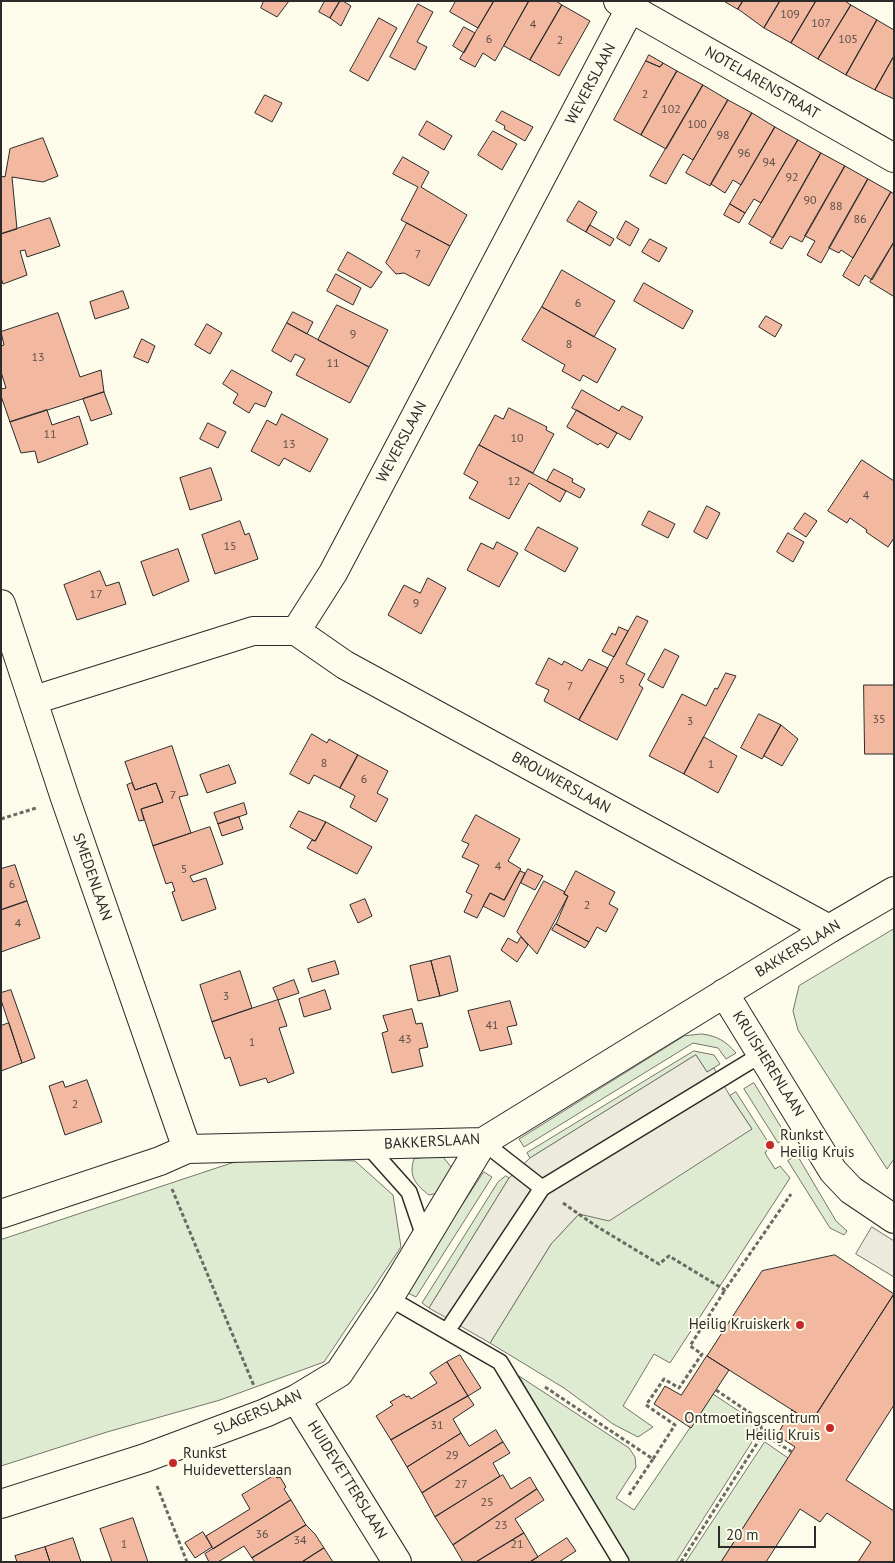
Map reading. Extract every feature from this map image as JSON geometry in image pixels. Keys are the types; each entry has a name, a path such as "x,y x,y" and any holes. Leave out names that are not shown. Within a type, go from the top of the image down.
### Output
{"street":[{"name":"NOTELARENSTRAAT","path":"628,4 894,158"},
{"name":"WEVERSLAAN","path":"296,631 333,573 628,4"},
{"name":"SMEDENLAAN","path":"1,604 65,798 187,1149"},
{"path":"34,700 253,631 296,631"},
{"name":"BROUWERSLAAN","path":"296,631 345,665 829,929"},
{"name":"BAKKERSLAAN","path":"1,1214 160,1161 187,1149 483,1142 894,891"},
{"name":"KRUISHERENLAAN","path":"724,994 833,1171 851,1190 894,1219"},
{"name":"SLAGERSLAAN","path":"1,1504 145,1458 265,1413 296,1399 339,1373 389,1298 483,1142"},
{"name":"HUIDEVETTERSLAAN","path":"296,1399 397,1562"}],"lane":[{"path":"447,1331 542,1188 762,1054"},
{"path":"483,1142 542,1188"},
{"path":"367,1145 409,1192 425,1239"},
{"path":"389,1298 500,1362 621,1562"}],"path":[{"path":"1,819 65,798"},
{"path":"160,1161 265,1413"},
{"path":"542,1188 596,1226 659,1264 669,1256 724,1290"},
{"path":"629,1496 675,1425 646,1406 664,1379 679,1388 692,1374 702,1354 690,1346 724,1290 791,1194"},
{"path":"500,1362 521,1371 653,1459"},
{"path":"716,1390 760,1419 764,1434 792,1452"},
{"path":"681,1562 764,1434"},
{"path":"145,1458 187,1562"}],"green space":[{"path":"894,929 894,1159 887,1169 798,1030 793,1011 799,986"},
{"path":"702,1034 721,1040 736,1053 726,1059 718,1048 693,1043 524,1147 519,1139 684,1036"},
{"path":"694,1051 714,1055 720,1064 707,1072 696,1055 530,1158 527,1153"},
{"path":"754,1083 787,1137 778,1143 744,1089"},
{"path":"736,1092 770,1145 765,1153 775,1169 780,1166 790,1178 670,1363 654,1354 623,1406 653,1427 638,1437 613,1424 564,1388 490,1343 551,1244 579,1214 752,1129 730,1096"},
{"path":"797,1155 836,1221 847,1231 844,1235 830,1228 788,1161"},
{"path":"250,1157 355,1161 393,1195 401,1247 324,1362 220,1400 107,1432 1,1466 1,1240"},
{"path":"443,1157 452,1168 438,1193 429,1195 414,1180 412,1165 414,1159"},
{"path":"484,1172 492,1177 416,1297 406,1292"},
{"path":"506,1176 509,1178 429,1308 422,1303 498,1182"},
{"path":"519,1376 629,1448 635,1457 636,1467 616,1498 634,1510 713,1394 755,1422 757,1434 676,1562 629,1562"},
{"path":"765,1442 788,1458 721,1562 686,1562"}],"shaded area":[{"path":"696,1055 707,1072 714,1068 752,1129 609,1221 579,1214 551,1244 490,1343 429,1308 509,1178 530,1158"},
{"path":"872,1227 894,1241 894,1277 856,1254"}],"building":[{"path":"264,1 289,1 277,17 261,8"},
{"path":"325,1 340,1 330,18 319,12"},
{"path":"340,1 351,6 341,26 330,18"},
{"path":"456,1 494,1 478,28 450,12"},
{"path":"494,1 529,1 495,61 483,53 475,67 460,59"},
{"path":"529,1 556,1 562,5 530,60 504,46"},
{"path":"724,1 743,1 738,9"},
{"path":"743,1 780,1 764,28 738,9"},
{"path":"780,1 816,1 791,43 764,28"},
{"path":"816,1 845,1 851,5 818,59 791,43"},
{"path":"418,4 433,12 417,42 427,47 415,70 390,57"},
{"path":"562,5 590,21 559,76 530,60"},
{"path":"851,5 877,20 846,75 818,59"},
{"path":"379,18 397,28 368,81 350,71"},
{"path":"877,20 894,30 894,56 875,90 846,75"},
{"path":"464,27 475,33 464,53 453,46"},
{"path":"649,55 663,63 660,67 646,61"},
{"path":"894,56 894,99 875,90"},
{"path":"646,61 660,67 663,63 677,71 641,135 614,120"},
{"path":"677,71 703,85 666,149 641,135"},
{"path":"703,85 728,100 693,160 683,154 666,184 650,176"},
{"path":"265,95 282,103 272,122 255,113"},
{"path":"728,100 752,113 710,186 686,173"},
{"path":"502,111 533,127 525,141 504,129 505,126 496,121"},
{"path":"752,113 775,127 741,185 733,180 725,193 711,184"},
{"path":"427,121 452,136 444,150 419,135"},
{"path":"775,127 798,140 761,203 754,199 745,213 730,204"},
{"path":"493,131 517,144 502,170 478,155"},
{"path":"43,138 58,176 43,182 12,177 17,229 1,234 1,176 5,177 10,149"},
{"path":"798,140 821,153 773,238 749,224"},
{"path":"821,153 845,166 802,242 790,236 782,249 770,243"},
{"path":"403,157 429,172 421,187 467,215 450,246 401,220 418,187 393,174"},
{"path":"845,166 868,179 821,263 807,255 815,241 805,236"},
{"path":"868,179 891,192 853,258 841,250 839,253 829,248"},
{"path":"891,192 894,194 894,242 872,280 865,275 859,286 843,276"},
{"path":"579,201 597,212 586,232 567,221"},
{"path":"730,204 745,213 739,223 724,215"},
{"path":"50,218 60,246 27,257 25,250 20,251 27,275 3,284 1,278 1,234"},
{"path":"626,221 639,229 630,246 617,238"},
{"path":"407,223 450,246 429,286 404,273 396,274 386,263"},
{"path":"590,225 614,239 610,246 586,232"},
{"path":"650,239 667,248 659,262 642,252"},
{"path":"894,242 894,296 893,296 870,282"},
{"path":"348,252 382,272 371,288 338,270"},
{"path":"562,270 615,301 594,337 542,307"},
{"path":"336,274 361,288 353,305 327,291"},
{"path":"644,283 693,311 683,329 634,301"},
{"path":"123,291 129,308 95,319 90,302"},
{"path":"337,305 388,330 369,367 318,340"},
{"path":"542,307 616,349 597,383 583,375 580,381 562,371 565,365 522,340"},
{"path":"293,312 313,322 307,334 287,323"},
{"path":"58,313 80,377 101,370 104,392 10,422 1,396 1,389 6,388 1,372 1,346 4,345 1,332"},
{"path":"766,316 782,325 775,337 759,327"},
{"path":"287,323 369,367 350,403 296,375 305,359 295,354 291,362 272,351"},
{"path":"207,324 222,333 210,354 195,345"},
{"path":"142,339 155,346 148,363 134,357"},
{"path":"232,370 272,392 265,407 255,403 249,413 233,403 238,394 223,384"},
{"path":"582,390 619,411 622,406 643,417 630,440 572,408"},
{"path":"104,392 112,414 91,421 83,399"},
{"path":"509,408 547,427 546,430 554,434 533,473 479,445 495,415 503,419"},
{"path":"47,410 52,425 79,416 88,444 38,463 35,451 21,453 10,422"},
{"path":"577,410 617,433 608,448 600,443 598,445 567,427"},
{"path":"282,414 328,439 310,472 284,458 279,466 251,451 267,420 276,425"},
{"path":"208,423 226,432 218,448 200,439"},
{"path":"479,445 566,491 560,502 529,483 509,519 469,498 478,482 464,474"},
{"path":"862,460 894,481 894,538 888,547 850,518 847,523 828,511"},
{"path":"211,468 222,500 190,510 180,478"},
{"path":"554,469 573,479 572,482 585,489 580,498 547,481"},
{"path":"707,506 720,513 707,539 694,532"},
{"path":"649,511 675,524 668,538 642,525"},
{"path":"805,513 817,521 806,537 794,529"},
{"path":"240,521 245,535 249,533 258,559 215,574 202,535"},
{"path":"538,527 578,548 565,572 525,550"},
{"path":"788,533 804,542 793,562 777,552"},
{"path":"497,542 518,553 499,587 467,570 481,543 493,549"},
{"path":"178,549 189,581 153,596 141,562"},
{"path":"100,571 106,586 119,582 126,604 77,620 64,585"},
{"path":"428,578 446,588 421,634 388,615 404,585 420,593"},
{"path":"637,616 648,621 626,664 645,674 639,685 643,688 617,740 579,720"},
{"path":"619,627 628,631 614,657 602,651 612,633 615,635"},
{"path":"665,649 679,656 663,688 648,680"},
{"path":"549,658 562,665 564,661 582,671 589,659 608,668 579,720 544,701 549,690 536,684"},
{"path":"726,673 736,676 684,774 649,756 682,694 706,706 715,688 717,689"},
{"path":"864,685 894,685 894,754 865,754"},
{"path":"759,714 781,725 762,759 741,748"},
{"path":"781,725 798,739 782,766 764,756"},
{"path":"312,734 327,743 329,739 358,755 340,788 314,775 309,784 290,774"},
{"path":"704,737 737,756 718,793 684,774"},
{"path":"172,746 188,795 179,797 191,833 153,846 141,809 163,802 156,783 135,790 125,762"},
{"path":"358,755 388,771 377,793 388,799 376,822 350,807 355,796 340,788"},
{"path":"229,765 236,783 207,793 200,775"},
{"path":"132,783 135,790 156,783 163,802 141,809 144,820 139,821 127,785"},
{"path":"244,803 247,814 218,824 214,813"},
{"path":"299,811 326,822 315,841 290,827"},
{"path":"476,815 520,839 508,861 521,869 504,900 490,893 477,918 464,912 472,895 466,892 479,865 462,857 469,844 462,841"},
{"path":"239,817 243,829 222,836 218,824"},
{"path":"326,822 372,847 357,874 307,848 312,840 315,841"},
{"path":"210,827 223,864 190,876 193,882 206,878 216,909 182,921 172,892 175,891 172,882 166,884 153,846"},
{"path":"15,865 27,901 1,910 1,869"},
{"path":"528,869 543,876 535,890 521,883"},
{"path":"520,871 525,873 504,917 483,906 490,893 504,900"},
{"path":"576,871 615,892 609,904 618,909 606,932 597,927 589,942 556,924 568,896 564,894"},
{"path":"544,881 565,892 564,894 568,896 537,954 517,932"},
{"path":"365,899 372,916 358,923 350,905"},
{"path":"27,901 40,938 1,952 1,910"},
{"path":"556,924 589,942 585,948 552,930"},
{"path":"521,937 528,945 517,962 501,950 508,938 517,943"},
{"path":"450,956 458,991 440,996 431,961"},
{"path":"335,961 339,974 312,982 308,969"},
{"path":"431,961 440,996 418,1001 410,966"},
{"path":"240,971 252,1008 212,1022 200,985"},
{"path":"294,980 299,993 278,1000 273,988"},
{"path":"11,990 35,1058 22,1063 1,1000 1,993"},
{"path":"325,990 331,1009 304,1017 299,999"},
{"path":"278,1000 287,1026 279,1028 294,1073 268,1083 266,1078 240,1086 230,1057 225,1059 212,1022"},
{"path":"510,1001 517,1025 507,1027 512,1044 480,1051 468,1011"},
{"path":"412,1009 416,1024 422,1023 428,1047 419,1049 423,1066 392,1073 382,1033 388,1031 383,1016"},
{"path":"9,1023 22,1063 1,1071 1,1026"},
{"path":"87,1080 102,1122 65,1135 49,1086 63,1081 65,1087"},
{"name":"Heilig Kruiskerk","path":"835,1255 894,1294 811,1422 707,1356 762,1271"},
{"name":"Ontmoetingscentrum Heilig Kruis","path":"894,1294 894,1405 846,1480 894,1511 894,1562 858,1562 871,1542 827,1513 820,1522 800,1509 766,1562 721,1562 795,1447 777,1435 792,1410 811,1422"},
{"path":"460,1355 481,1388 468,1396 447,1362"},
{"path":"707,1356 729,1370 691,1428 654,1404 665,1386 681,1395"},
{"path":"447,1362 468,1396 391,1440 376,1416 393,1405 390,1402 404,1394 411,1399 437,1383 430,1373"},
{"path":"468,1396 474,1405 453,1419 461,1433 407,1467 391,1440"},
{"path":"496,1430 503,1442 422,1493 407,1467 461,1433 469,1446"},
{"path":"503,1442 510,1453 493,1463 500,1476 435,1517 422,1493"},
{"path":"275,1475 277,1478 280,1477 286,1487 284,1489 291,1500 213,1549 206,1536 250,1509 242,1495"},
{"path":"503,1475 511,1489 530,1477 537,1489 453,1545 435,1517"},
{"path":"537,1489 544,1500 515,1519 524,1533 476,1562 463,1562 453,1545"},
{"path":"291,1500 306,1525 252,1558 244,1546 218,1562 209,1562 205,1554"},
{"path":"133,1518 148,1562 112,1562 100,1529"},
{"path":"306,1525 315,1534 324,1548 302,1562 255,1562 252,1558"},
{"path":"203,1532 212,1547 195,1558 185,1543"},
{"path":"524,1533 538,1557 530,1562 476,1562"},
{"path":"73,1538 81,1562 50,1562 45,1547"},
{"path":"567,1538 576,1551 559,1562 530,1562"},
{"path":"45,1547 50,1562 17,1562 15,1556"},
{"path":"324,1548 333,1562 302,1562"}],"place":[{"name":"Runkst Heilig Kruis","path":"770,1145"},
{"name":"Heilig Kruiskerk","path":"800,1325"},
{"name":"Ontmoetingscentrum Heilig Kruis","path":"830,1428"},
{"name":"Runkst Huidevetterslaan","path":"173,1463"}]}
